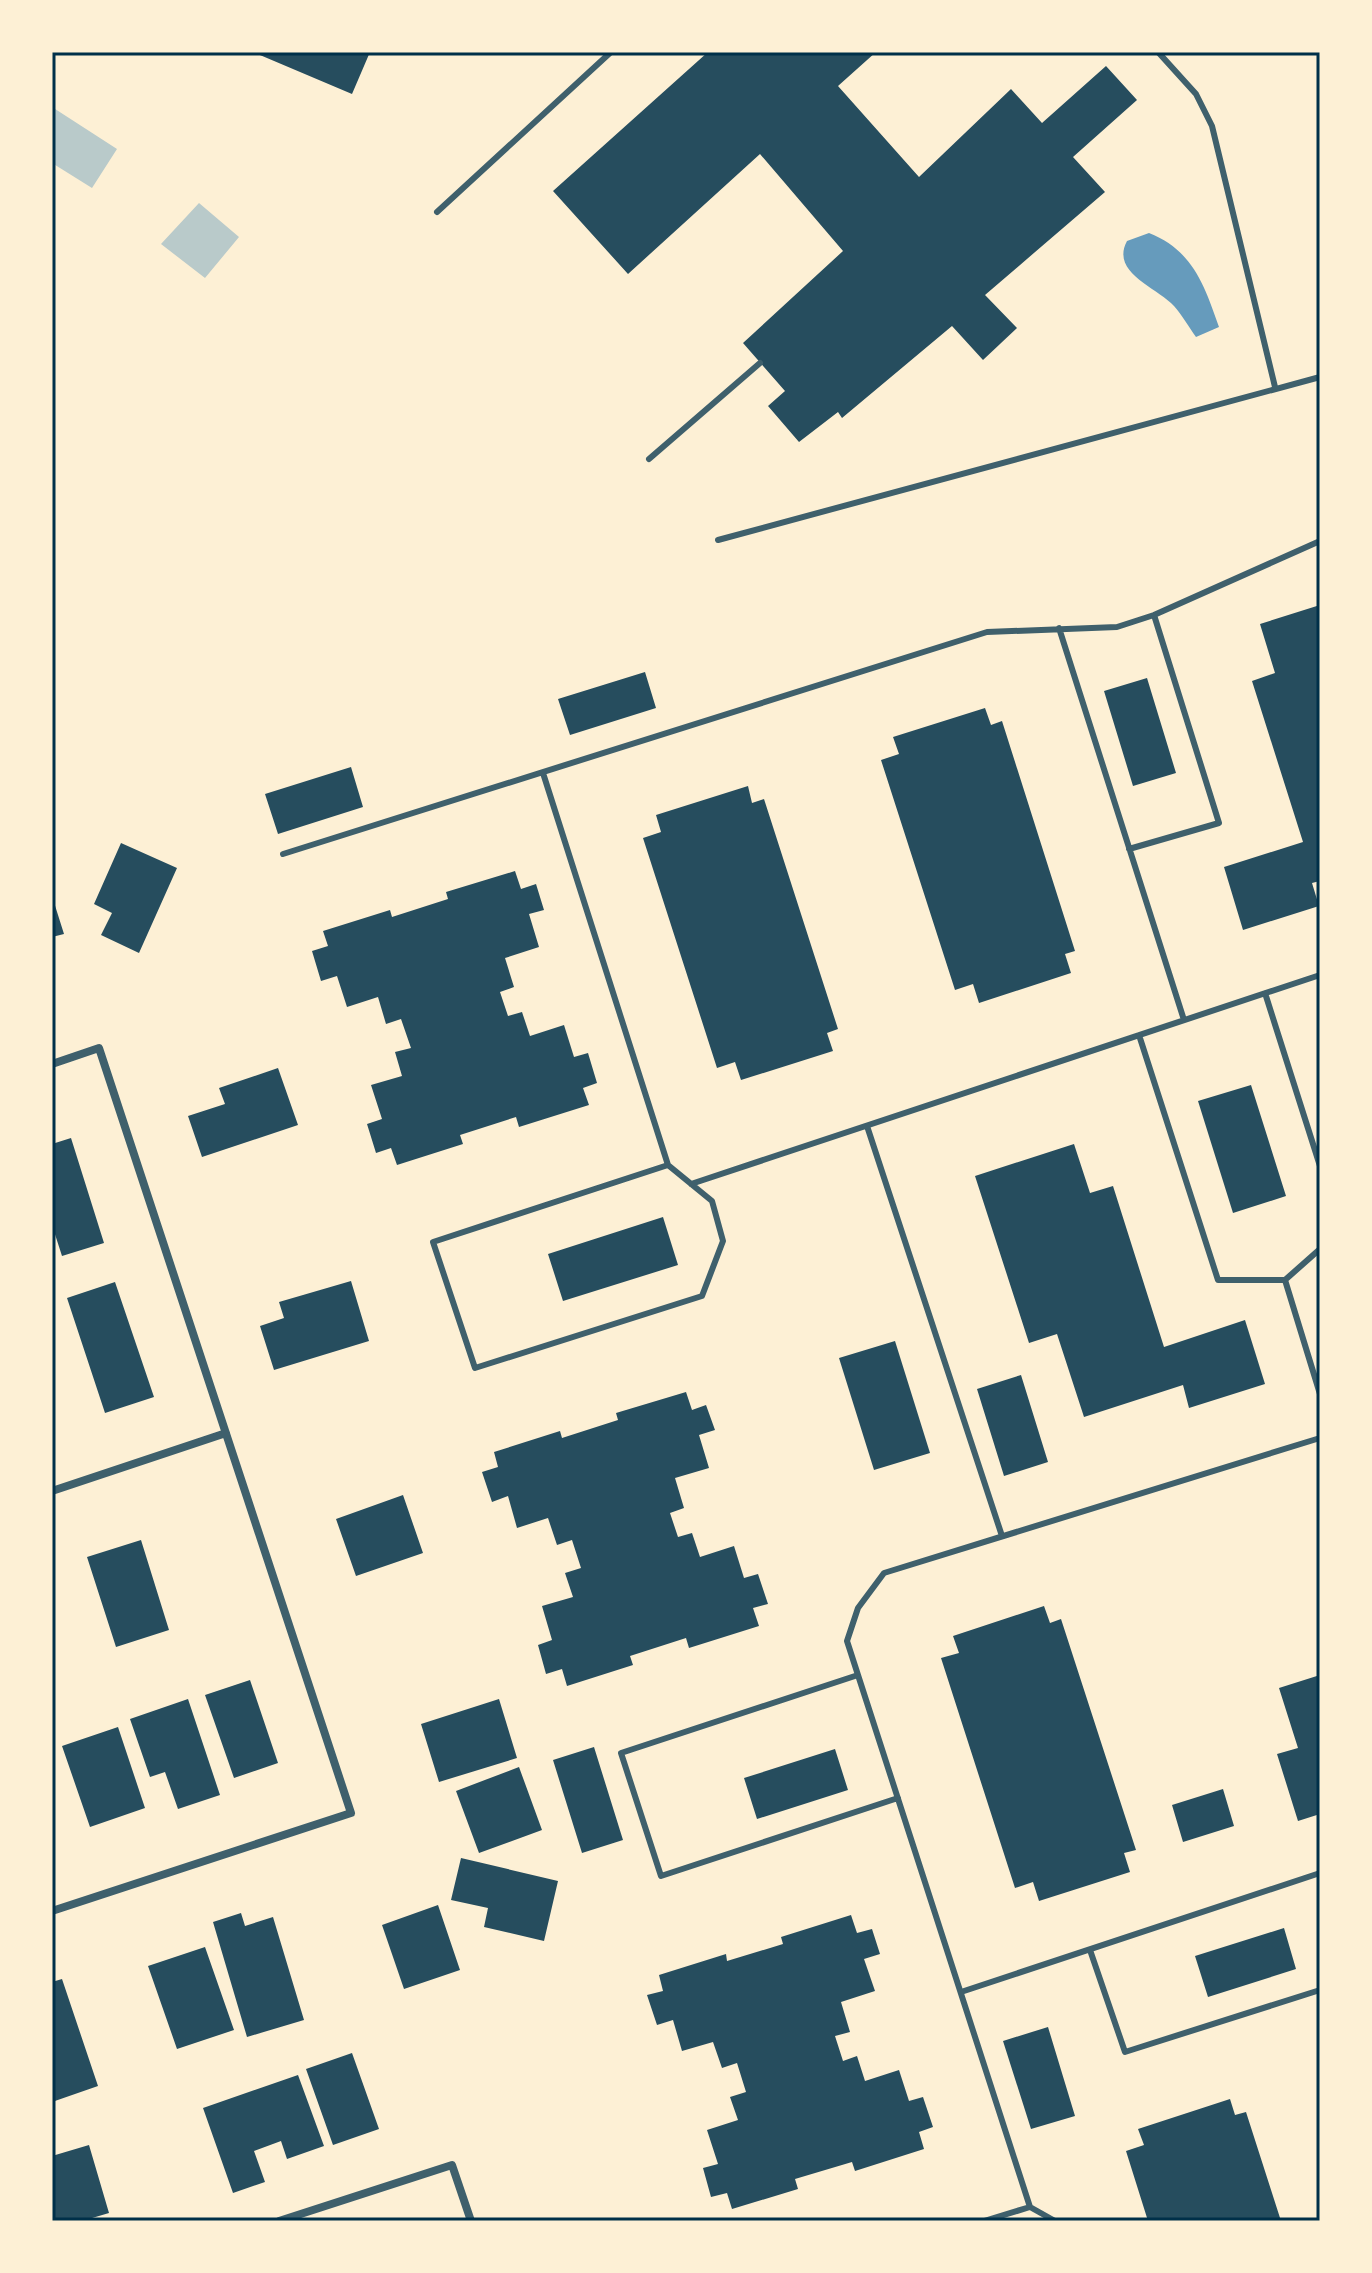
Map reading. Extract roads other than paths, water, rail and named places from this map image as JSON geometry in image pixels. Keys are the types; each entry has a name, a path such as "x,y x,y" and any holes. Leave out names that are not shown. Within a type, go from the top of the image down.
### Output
{"street":[{"path":"52,1064 99,1048 351,1813 52,1911"},
{"path":"52,1491 226,1433"},
{"path":"279,2221 452,2165 471,2221"}],"lane":[{"path":"437,212 611,52"},
{"path":"1158,52 1196,94 1212,126 1275,387"},
{"path":"649,459 760,363"},
{"path":"718,540 1320,377"},
{"path":"283,854 987,632 1117,627 1154,615 1320,541"},
{"path":"1129,849 1219,823 1154,615"},
{"path":"1059,628 1184,1020"},
{"path":"543,773 668,1165 712,1201 723,1241 702,1296 475,1368 433,1242 668,1165"},
{"path":"691,1184 1320,975"},
{"path":"1265,993 1320,1166"},
{"path":"1139,1035 1218,1280 1285,1280 1320,1249"},
{"path":"867,1126 1002,1536"},
{"path":"1285,1280 1320,1394"},
{"path":"1055,2221 1030,2207 847,1641 858,1608 884,1573 1320,1438"},
{"path":"858,1675 621,1753 647,1835 661,1876 898,1798"},
{"path":"961,1992 1320,1873"},
{"path":"1090,1950 1125,2052 1320,1990"},
{"path":"984,2221 1030,2207"}],"water":[{"path":"1149,233 1177,249 1187,260 1202,284 1219,327 1196,337 1174,306 1130,271 1123,252 1127,241"}]}
